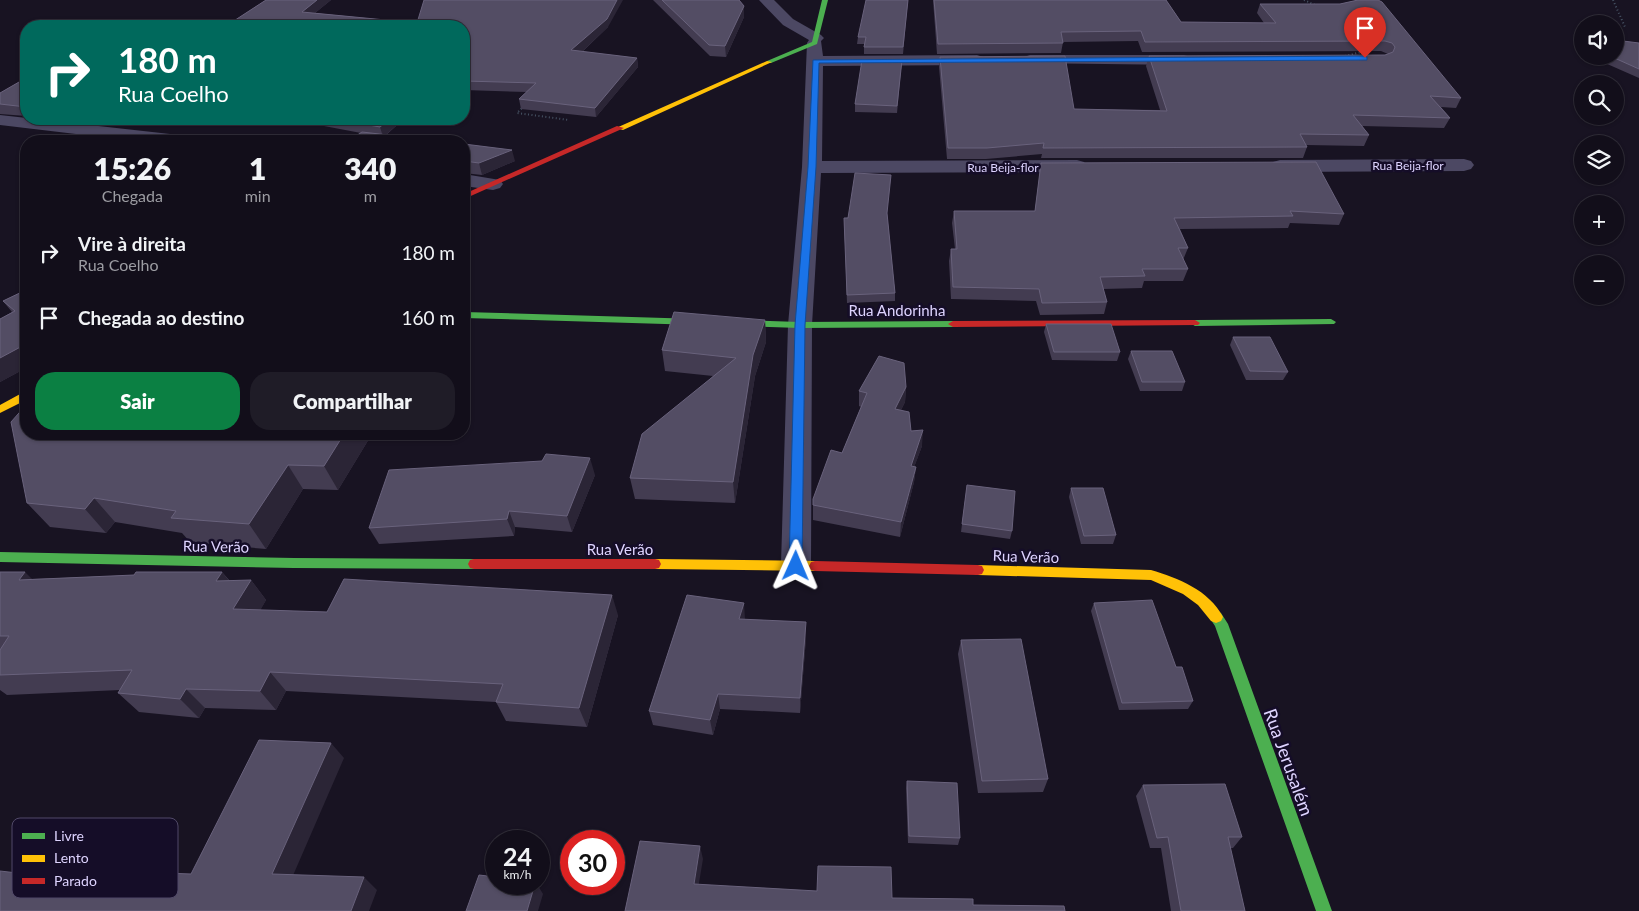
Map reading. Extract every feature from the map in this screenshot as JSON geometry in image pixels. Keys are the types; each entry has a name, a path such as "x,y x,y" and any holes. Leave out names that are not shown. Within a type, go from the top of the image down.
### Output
{"street":[{"path":"766,0 815,48"},
{"path":"796,566 800,325 812,167 815,48 825,0"},
{"path":"470,194 781,56 815,48 994,60"},
{"path":"1014,60 1202,60"},
{"path":"0,120 20,122"},
{"path":"43,125 128,135"},
{"name":"Rua Beija-flor","path":"1266,166 1464,165"},
{"name":"Rua Beija-flor","path":"812,167 1098,166"},
{"path":"470,181 493,184"},
{"name":"Rua Andorinha","path":"470,315 800,325 1331,322"},
{"path":"0,409 20,399"},
{"name":"Rua Verão","path":"0,556 304,563 796,566 1151,575 1180,583 1204,599 1221,624"},
{"name":"Rua Jerusalém","path":"1221,624 1324,911"}],"path":[{"path":"1304,0 1321,9"},
{"path":"1613,0 1625,28"},
{"path":"1340,57 1367,50"},
{"path":"524,106 518,113 621,127"}],"building":[{"path":"266,0 317,0 302,12 386,20 235,20"},
{"path":"424,0 617,0 607,19 571,50 637,58 595,108 519,99 536,83 470,81 470,20 418,20"},
{"path":"662,0 739,0 744,6 725,46 709,45"},
{"path":"866,0 908,0 903,47 864,47 866,37 858,37"},
{"path":"934,0 1166,0 1181,22 1276,23 1260,4 1340,4 1358,0 1378,0 1382,2 1461,98 1430,96 1450,118 1353,115 1369,135 1300,134 1307,147 1043,148 1044,143 987,148 948,148 940,57 1065,56 1074,109 1167,111 1149,56 1385,55 1393,52 1395,47 1392,43 1385,41 1145,42 1141,31 1061,32 1063,43 938,44"},
{"path":"1624,41 1639,43 1639,69 1624,62"},
{"path":"862,60 902,60 897,106 855,104"},
{"path":"20,81 20,106 0,104 0,93"},
{"path":"362,132 388,135 357,135"},
{"path":"470,145 512,150 479,163 470,162"},
{"path":"1316,162 1344,214 1290,211 1293,216 1174,218 1188,248 1178,248 1188,269 1142,269 1145,276 1100,277 1107,302 1042,303 1039,289 953,287 951,249 957,249 954,211 1035,211 1041,163"},
{"path":"855,173 891,175 887,213 895,293 847,295 844,218 848,218"},
{"path":"20,293 20,347 0,358 0,319 15,311 3,301"},
{"path":"674,312 765,320 753,355 733,482 630,478 642,434 736,358 662,350"},
{"path":"1046,324 1111,324 1120,352 1054,352"},
{"path":"1233,337 1270,337 1288,372 1250,371"},
{"path":"1131,351 1172,351 1185,382 1142,382"},
{"path":"879,356 904,363 906,387 895,409 909,412 911,431 923,430 911,466 916,467 901,522 813,505 813,499 831,450 842,453 867,393 859,391"},
{"path":"20,412 20,440 340,440 324,466 288,465 249,524 171,518 176,511 94,498 85,509 27,503 11,422"},
{"path":"546,454 590,458 567,516 509,511 507,519 369,528 389,470 542,461"},
{"path":"967,485 1015,491 1012,531 962,524"},
{"path":"1071,488 1103,488 1116,535 1084,536"},
{"path":"0,572 25,572 19,580 134,575 136,572 222,572 216,581 251,580 233,609 327,612 344,579 612,595 579,708 496,702 503,684 270,672 260,691 186,689 180,699 118,693 132,670 0,675 0,650 9,636 0,636"},
{"path":"687,595 744,603 739,619 806,622 800,698 718,694 710,720 649,711"},
{"path":"1152,600 1176,667 1182,667 1193,701 1122,703 1094,603"},
{"path":"1021,639 1048,779 982,781 961,640"},
{"path":"259,740 331,743 272,874 364,877 351,911 0,911 0,871 12,872 12,898 178,898 178,874 191,874"},
{"path":"907,781 957,783 960,838 909,836"},
{"path":"1225,784 1242,837 1228,837 1245,911 1181,911 1168,837 1157,838 1143,785"},
{"path":"640,841 700,846 694,884 817,891 818,866 891,867 892,898 973,899 973,905 1064,906 1065,911 625,911"},
{"path":"479,875 485,876 485,895 532,895 527,911 466,911"}],"traffic: fast":[{"path":"769,62 815,43 825,0"},
{"path":"470,315 800,325 953,324"},
{"path":"1195,323 1331,322"},
{"path":"0,557 294,563 474,564"},
{"path":"1216,617 1221,624 1324,911"}],"traffic: slow":[{"path":"620,128 769,62"},
{"path":"0,409 20,399"},
{"path":"655,564 815,566"},
{"path":"978,570 1151,575 1188,590 1203,601 1216,617"}],"traffic: jam":[{"path":"470,194 620,128"},
{"path":"953,324 1195,323"},
{"path":"474,564 655,564"},
{"path":"815,566 978,570"}],"route":[{"path":"796,566 800,325 812,167 816,61 1365,58"}]}
